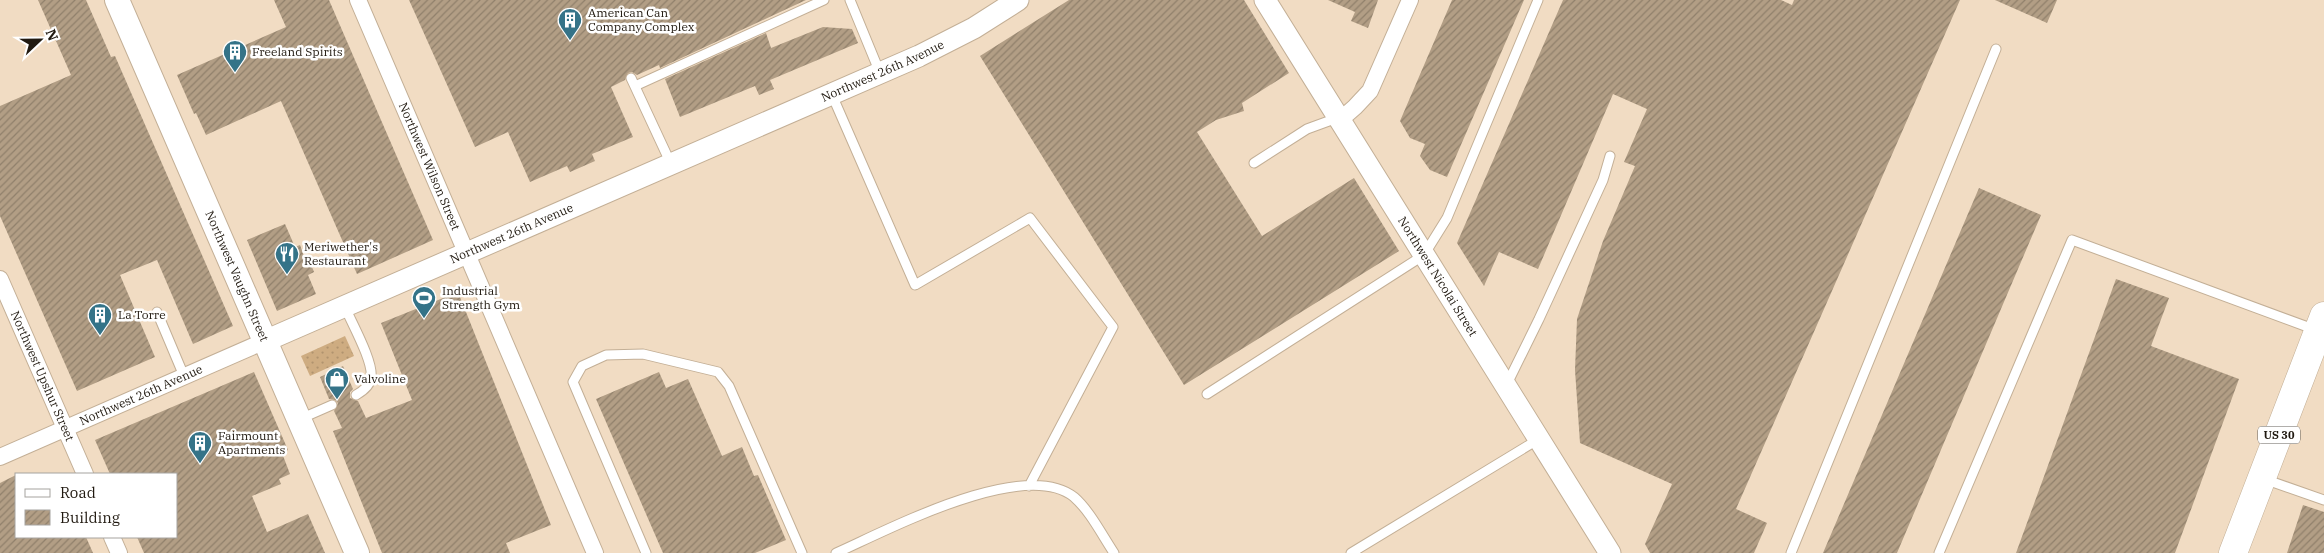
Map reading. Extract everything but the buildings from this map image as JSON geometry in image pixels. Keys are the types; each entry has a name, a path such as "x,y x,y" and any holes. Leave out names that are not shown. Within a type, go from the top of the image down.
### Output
{"highway":[{"name":"US 30","path":"2233,553 2321,324"}],"main road":[{"name":"Northwest Vaughn Street","path":"117,0 357,553"}],"street":[{"name":"Northwest Wilson Street","path":"358,0 595,553"},
{"name":"Northwest 26th Avenue","path":"0,457 880,74 951,41 1018,0"},
{"name":"Northwest Nicolai Street","path":"1265,0 1610,553"},
{"path":"1338,119 1355,108 1370,91 1410,0"},
{"name":"Northwest Upshur Street","path":"0,279 85,473"},
{"path":"112,538 119,553"}],"lane":[{"path":"671,164 633,82 824,0"},
{"path":"850,0 880,74"},
{"path":"1207,394 1424,255 1447,218 1538,0"},
{"path":"1791,553 1996,49"},
{"path":"832,95 916,285 1030,218 1113,327 1029,486"},
{"path":"1254,163 1307,129 1338,119"},
{"path":"1506,386 1603,180 1610,156"},
{"path":"1939,553 2072,240 2321,324"},
{"path":"344,306 372,371 370,383 362,392 356,395"},
{"path":"157,312 184,376"},
{"path":"646,553 573,382 582,366 606,355 644,354 718,372 729,386 802,553"},
{"path":"299,419 332,405"},
{"path":"1351,553 1539,439"},
{"path":"2262,478 2324,500"},
{"path":"836,553 956,500 996,489 1029,486 1059,490 1073,497 1114,553"}],"shaded area":[{"path":"345,336 354,356 310,376 301,356"}],"place":[{"name":"American Can Company Complex","path":"570,41"},
{"name":"Freeland Spirits","path":"235,73"},
{"name":"Meriwether's Restaurant","path":"287,275"},
{"name":"Industrial Strength Gym","path":"424,319"},
{"name":"La Torre","path":"100,336"},
{"name":"Valvoline","path":"337,400"},
{"name":"Fairmount Apartments","path":"200,464"}]}
